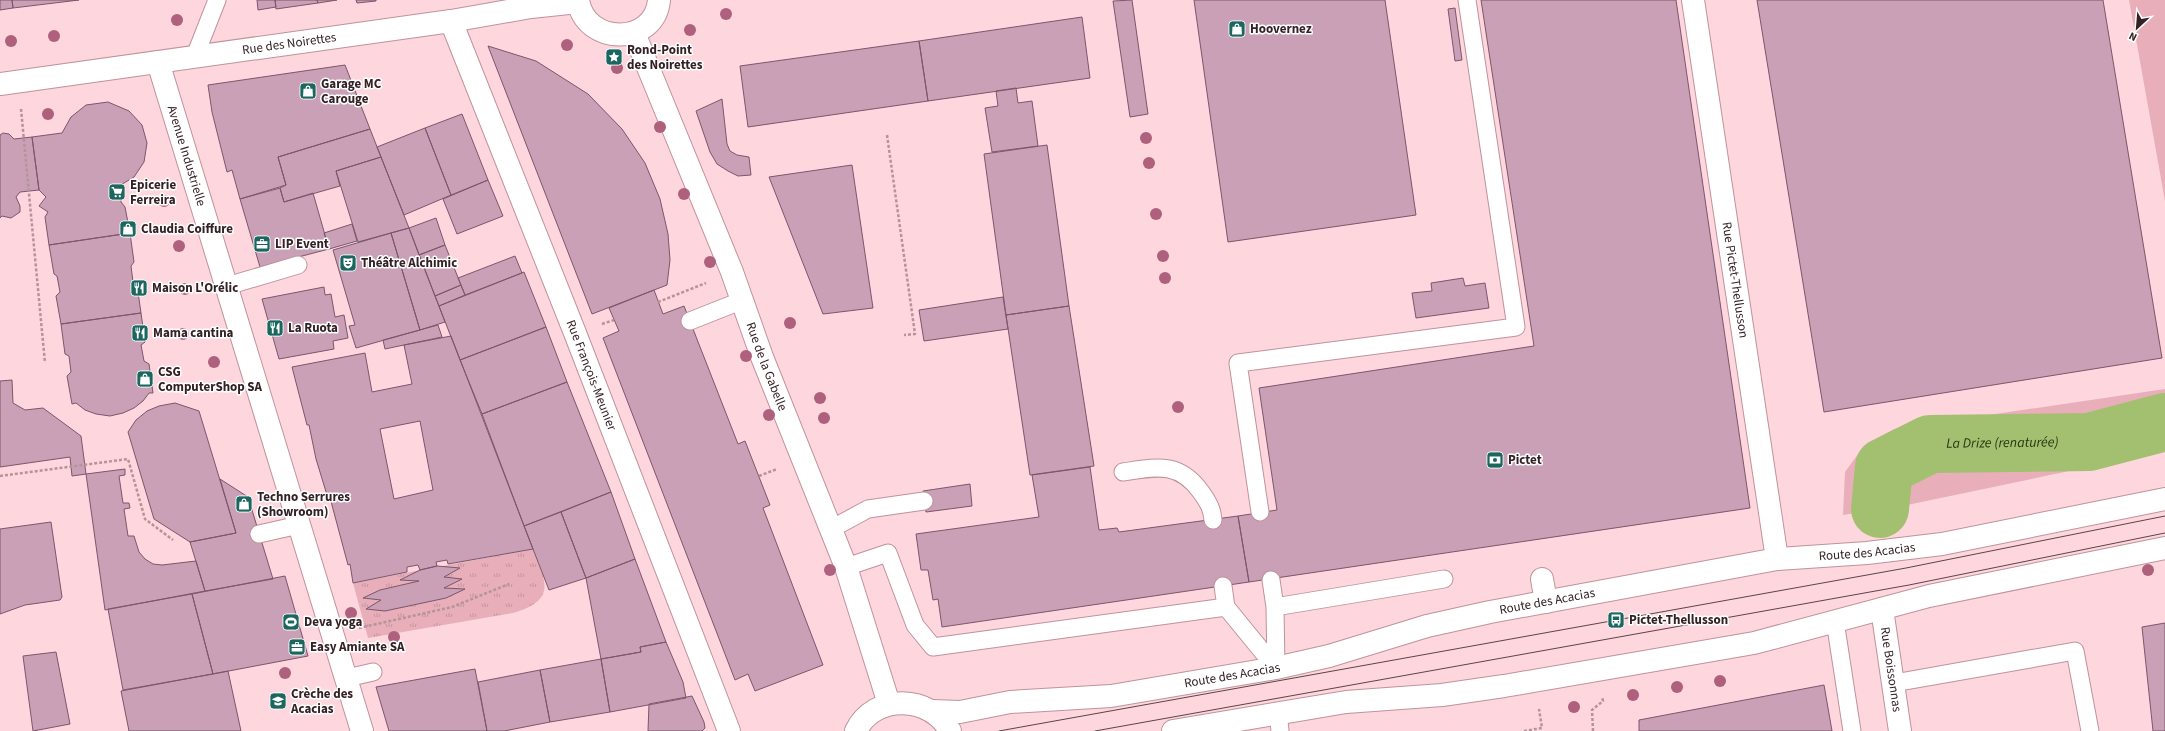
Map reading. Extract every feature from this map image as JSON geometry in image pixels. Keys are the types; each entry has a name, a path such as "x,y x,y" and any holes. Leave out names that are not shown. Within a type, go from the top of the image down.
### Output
{"street":[{"path":"578,1 586,20 596,29 607,34 620,35 634,33 648,24 655,15 659,0"},
{"name":"Rue Pictet-Thellusson","path":"1693,0 1777,559"},
{"name":"Rue des Noirettes","path":"9,83 451,21 531,7 578,1"},
{"name":"Rue François-Meunier","path":"451,21 578,340 729,731"},
{"name":"Rue de la Gabelle","path":"634,33 732,272 762,357 846,567 889,704"},
{"name":"Avenue Industrielle","path":"158,62 299,525 334,634 362,731"},
{"name":"Route des Acacias","path":"932,711 960,712 1010,702 1111,696 1276,668 1329,656 1427,626 1490,612 1777,559 1867,553 1942,544 2165,499"},
{"path":"1173,731 1279,722 1346,702 1442,695 1754,643 1929,596 2165,548"},
{"path":"1542,579 1546,602"},
{"name":"Rue Boissonnas","path":"1882,608 1900,731"},
{"path":"838,731 860,725 876,710 889,704 904,702 919,705 932,711 945,723 950,731"}],"lane":[{"path":"195,56 217,0"},
{"path":"1260,512 1238,363 1516,327 1468,0"},
{"path":"227,286 298,265"},
{"path":"690,320 743,300"},
{"path":"1123,472 1158,467 1179,471 1197,486 1211,506 1213,520"},
{"path":"831,529 868,509 924,501"},
{"path":"259,534 299,525"},
{"path":"846,567 888,553 915,625 933,647 1226,607"},
{"path":"1275,607 1444,579"},
{"path":"1271,580 1275,607 1276,668"},
{"path":"1223,586 1226,607 1276,668"},
{"path":"1835,622 1852,731"},
{"path":"1894,684 2075,651 2090,731"},
{"path":"347,678 373,672"}],"path":[{"path":"9,83 46,363"},
{"path":"887,135 915,334 904,335"},
{"path":"658,302 732,272"},
{"path":"0,476 128,459 145,519 173,540"},
{"path":"759,476 780,468"},
{"path":"334,634 452,607 508,584"},
{"path":"1524,731 1543,730 1533,681"},
{"path":"1593,731 1592,710 1603,701 1601,690"}],"green space":[{"path":"2129,0 2165,0 2165,201"},
{"path":"2165,389 2165,451 1912,504 1843,515 1845,472 1864,446 1894,429"},
{"path":"533,549 542,571 544,588 542,596 537,602 527,608 513,613 368,638 353,583"}],"building":[{"path":"0,0 12,0 13,8 0,10"},
{"path":"12,0 79,0 13,8"},
{"path":"257,0 275,0 276,7 258,10"},
{"path":"275,0 317,0 318,3 276,9"},
{"path":"317,0 337,0 318,3"},
{"path":"356,0 376,0 376,1 357,3"},
{"path":"1132,0 1148,114 1130,117 1113,1"},
{"path":"1194,0 1385,0 1416,215 1228,242"},
{"path":"1481,0 1676,0 1750,508 1249,582 1238,516 1277,510 1259,388 1534,346"},
{"path":"1757,0 2103,0 2162,358 1824,412"},
{"path":"1455,8 1462,60 1455,61 1448,9"},
{"path":"1082,17 1090,78 928,101 919,41"},
{"path":"919,41 928,101 748,127 740,66"},
{"path":"488,46 536,61 588,94 622,129 645,163 660,199 668,234 670,260 667,285 592,314"},
{"path":"345,65 370,129 278,157 286,185 240,199 232,170 227,172 212,112 208,85"},
{"path":"1016,88 1018,103 1032,101 1038,146 992,152 985,108 998,106 996,91"},
{"path":"722,99 727,144 730,151 737,155 749,157 751,175 738,176 728,171 717,164 710,152 696,111"},
{"path":"108,102 129,111 142,125 147,143 144,162 134,177 119,186 121,202 125,207 130,233 49,245 45,217 48,212 39,206 46,197 39,190 32,137 62,133 71,117 86,105"},
{"path":"462,114 488,180 451,195 425,128"},
{"path":"425,128 451,195 404,215 377,147"},
{"path":"370,129 381,157 336,171 340,186 284,202 280,188 286,185 278,157"},
{"path":"3,133 9,134 14,139 32,137 39,190 20,192 16,197 20,206 20,212 11,218 2,216 0,218 0,135"},
{"path":"1047,145 1069,306 1006,315 984,154"},
{"path":"381,157 409,228 358,242 336,171"},
{"path":"852,165 873,308 823,314 769,177"},
{"path":"488,180 503,216 457,234 443,199"},
{"path":"280,188 284,202 313,193 329,249 260,267 240,199"},
{"path":"436,218 445,245 419,255 409,228"},
{"path":"352,224 357,241 329,249 324,233"},
{"path":"409,228 445,322 420,330 391,233"},
{"path":"130,233 134,262 131,266 133,282 137,285 141,313 61,324 56,296 60,292 57,276 54,274 49,245"},
{"path":"391,233 420,330 356,348 349,326 355,325 333,250"},
{"path":"445,245 461,285 435,296 419,255"},
{"path":"515,256 522,273 465,295 458,278"},
{"path":"524,272 546,327 460,360 439,306"},
{"path":"1463,278 1465,286 1485,283 1489,308 1416,318 1412,293 1432,291 1431,283"},
{"path":"461,285 465,295 439,306 435,296"},
{"path":"324,287 325,295 331,294 335,317 344,315 348,338 333,341 334,349 279,359 262,299"},
{"path":"654,290 663,314 684,306 738,444 745,441 770,505 763,508 823,665 755,691 748,674 735,680 603,338 619,331 609,308"},
{"path":"1003,297 1008,329 924,341 919,310"},
{"path":"1069,306 1094,466 1030,475 1006,315"},
{"path":"141,313 145,342 141,345 144,361 149,364 153,393 149,393 143,401 134,408 123,413 110,416 96,414 85,410 76,403 72,404 67,376 71,372 69,356 65,354 61,324"},
{"path":"438,325 442,337 385,349 383,340"},
{"path":"546,327 567,382 482,414 460,360"},
{"path":"451,336 533,549 448,564 447,560 436,562 437,566 420,570 418,565 407,567 407,572 353,583 350,564 348,565 329,494 327,495 316,459 309,425 307,425 292,367 365,353 372,392 412,384 404,345","holes":["420,421 433,490 394,499 380,429"]},
{"path":"12,380 13,403 25,410 43,408 81,436 86,474 72,476 70,457 0,467 0,381"},
{"path":"567,382 611,492 524,526 482,414"},
{"path":"175,403 199,411 236,533 190,542 154,519 128,432 136,420 147,411 159,406"},
{"path":"1090,467 1099,530 1117,528 1119,532 1238,516 1249,582 942,627 938,599 933,600 928,570 921,570 916,534 1039,517 1032,475"},
{"path":"125,469 125,475 119,476 123,503 129,503 130,508 124,509 128,536 134,536 139,552 145,559 153,564 162,565 196,561 205,591 105,610 86,474"},
{"path":"220,479 248,497 273,579 205,591 190,542 236,533"},
{"path":"970,484 972,506 926,512 923,491"},
{"path":"611,492 635,559 586,578 561,512"},
{"path":"561,512 586,578 549,590 524,526"},
{"path":"51,522 62,597 60,600 25,605 0,614 0,529"},
{"path":"635,559 666,642 640,647 641,652 601,659 586,578"},
{"path":"437,566 460,568 444,577 462,579 444,588 465,589 446,598 385,611 366,609 381,600 363,598 380,590 419,581 400,580 420,570"},
{"path":"285,576 308,656 213,674 192,594"},
{"path":"192,594 213,674 123,690 108,609"},
{"path":"2165,623 2165,731 2153,731 2142,627"},
{"path":"666,642 683,682 686,698 610,712 601,659 641,652 640,647"},
{"path":"56,652 70,724 33,731 23,656"},
{"path":"601,659 610,712 550,722 540,670"},
{"path":"475,669 487,731 389,731 376,687"},
{"path":"540,670 550,722 504,731 487,731 478,682"},
{"path":"228,671 241,731 129,731 121,691"},
{"path":"1824,685 1832,731 1639,731 1639,720"},
{"path":"692,696 704,722 705,728 702,731 648,731 649,704"}],"waterway":[{"name":"La Drize (renaturée)","path":"1880,509 1884,467 1930,444 2089,442 2165,422"}],"tram line":[{"path":"999,731 1906,568 2165,516"},
{"path":"1095,731 1909,585 2165,533"}],"place":[{"name":"Hoovernez","path":"1237,29"},
{"name":"Rond-Point des Noirettes","path":"614,57"},
{"name":"Garage MC Carouge","path":"308,91"},
{"name":"Epicerie Ferreira","path":"117,192"},
{"name":"Claudia Coiffure","path":"128,229"},
{"name":"LIP Event","path":"262,244"},
{"name":"Théâtre Alchimic","path":"348,263"},
{"name":"Maison L'Orélic","path":"139,288"},
{"name":"La Ruota","path":"275,328"},
{"name":"Mama cantina","path":"140,333"},
{"name":"CSG ComputerShop SA","path":"145,379"},
{"name":"Pictet","path":"1495,460"},
{"name":"Techno Serrures (Showroom)","path":"244,504"},
{"name":"Pictet-Thellusson","path":"1616,620"},
{"name":"Deva yoga","path":"291,622"},
{"name":"Easy Amiante SA","path":"297,647"},
{"name":"Crèche des Acacias","path":"278,701"}]}
